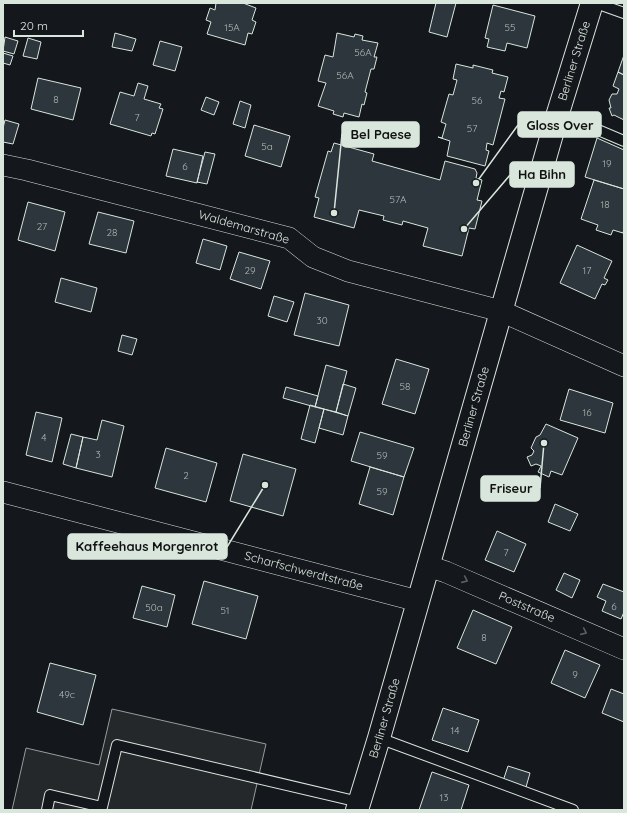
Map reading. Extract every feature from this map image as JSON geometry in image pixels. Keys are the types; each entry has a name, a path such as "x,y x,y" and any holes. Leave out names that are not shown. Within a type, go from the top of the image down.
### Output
{"main road":[{"name":"Berliner Straße","path":"358,806 379,738 558,114 592,3"}],"street":[{"name":"Waldemarstraße","path":"3,165 289,238 313,257 348,271 501,311 624,366"},
{"name":"Scharfschwerdtstraße","path":"3,492 418,601"},
{"name":"Poststraße","path":"428,566 446,572 624,649"}],"lane":[{"path":"596,3 624,13"},
{"path":"558,114 624,141"},
{"path":"379,738 573,810"},
{"path":"47,810 50,795 102,807 117,745 358,806"}],"shaded area":[{"path":"112,709 266,744 251,810 12,810 26,748 99,765"}],"building":[{"path":"216,3 243,3 256,8 252,20 256,22 252,34 248,33 245,45 207,34 211,22 206,20 210,8 215,10"},
{"path":"436,3 456,3 447,37 429,32"},
{"path":"493,5 535,16 527,48 507,43 505,51 487,47 489,39 485,38"},
{"path":"115,33 136,39 132,51 112,47"},
{"path":"337,33 354,37 355,34 363,36 362,40 378,43 374,57 377,57 374,69 371,69 365,92 367,93 364,105 362,104 359,117 344,113 343,117 333,114 334,111 318,106 326,83 318,81 325,55 333,57"},
{"path":"5,37 18,41 14,54 3,51"},
{"path":"28,38 41,42 37,59 23,56"},
{"path":"160,41 182,47 175,71 153,65"},
{"path":"3,53 13,56 10,65 3,63"},
{"path":"624,55 624,75 618,72"},
{"path":"456,64 473,68 473,65 493,70 492,73 508,77 504,92 501,91 499,98 505,99 493,145 487,143 486,150 489,151 485,166 447,156 450,141 438,137 442,138 446,124 441,122 449,94 453,95 457,80 453,79"},
{"path":"618,72 624,75 624,120 614,115 612,116 609,108 611,108 609,100 612,94 617,94 619,89 613,86"},
{"path":"38,78 81,88 73,120 31,109"},
{"path":"138,83 148,86 144,99 161,104 159,108 163,109 155,134 152,133 151,136 110,124 120,92 134,96"},
{"path":"206,97 219,102 214,115 201,110"},
{"path":"240,101 251,105 245,128 233,124"},
{"path":"5,120 19,124 13,144 3,142 3,128"},
{"path":"254,125 290,136 281,167 245,156"},
{"path":"597,138 624,150 624,189 585,177"},
{"path":"334,143 374,154 372,161 440,180 445,161 475,169 477,173 476,178 482,180 477,200 482,201 475,229 469,228 462,256 423,246 428,228 403,221 402,225 383,220 384,216 359,210 354,228 314,217 319,198 315,197 328,151 331,152"},
{"path":"173,149 203,156 197,183 166,176"},
{"path":"205,152 215,154 207,184 197,182"},
{"path":"594,180 624,189 623,233 613,230 611,235 596,230 598,225 581,219"},
{"path":"28,202 65,212 55,251 18,240"},
{"path":"98,212 134,221 126,253 89,244"},
{"path":"203,239 227,246 220,270 196,263"},
{"path":"577,245 612,261 604,278 608,280 605,285 602,284 595,299 560,283"},
{"path":"239,252 270,261 261,289 230,279"},
{"path":"61,278 97,288 91,312 55,302"},
{"path":"305,293 349,305 339,346 294,335"},
{"path":"274,296 294,302 287,322 268,316"},
{"path":"122,335 137,339 132,355 118,351"},
{"path":"396,359 429,369 415,414 382,404"},
{"path":"326,365 347,371 336,412 315,407"},
{"path":"343,384 356,388 348,416 336,412"},
{"path":"286,387 318,396 315,407 283,398"},
{"path":"569,389 613,403 605,433 560,420"},
{"path":"310,405 324,409 315,443 301,439"},
{"path":"324,409 348,416 343,435 319,428"},
{"path":"36,412 62,418 52,462 26,455"},
{"path":"102,420 124,426 112,477 76,468 83,437 97,440"},
{"path":"546,424 578,438 562,475 551,471 549,477 538,472 541,466 536,464 531,466 527,457 532,455 534,451 531,448 536,437 540,435"},
{"path":"360,432 414,448 404,477 351,461"},
{"path":"71,434 83,437 76,468 63,464"},
{"path":"166,448 217,463 206,502 155,488"},
{"path":"243,454 296,469 283,516 230,501"},
{"path":"370,467 404,477 393,515 359,504"},
{"path":"555,504 578,514 570,531 548,522"},
{"path":"497,531 526,544 514,572 485,560"},
{"path":"564,573 580,580 572,598 556,590"},
{"path":"204,581 258,596 246,639 192,624"},
{"path":"603,584 624,592 624,612 621,619 602,611 606,601 597,597"},
{"path":"142,586 175,595 167,627 133,618"},
{"path":"473,610 512,627 496,664 457,648"},
{"path":"565,650 600,665 585,698 551,683"},
{"path":"50,663 96,675 83,725 37,712"},
{"path":"611,689 624,694 624,722 602,713"},
{"path":"443,708 479,720 468,752 432,740"},
{"path":"508,766 530,773 526,787 503,781"},
{"path":"432,772 469,785 461,810 419,810"}],"place":[{"name":"Gloss Over","path":"476,183"},
{"name":"Bel Paese","path":"334,213"},
{"name":"Ha Bihn","path":"464,229"},
{"name":"Friseur","path":"544,443"},
{"name":"Kaffeehaus Morgenrot","path":"265,485"}]}
